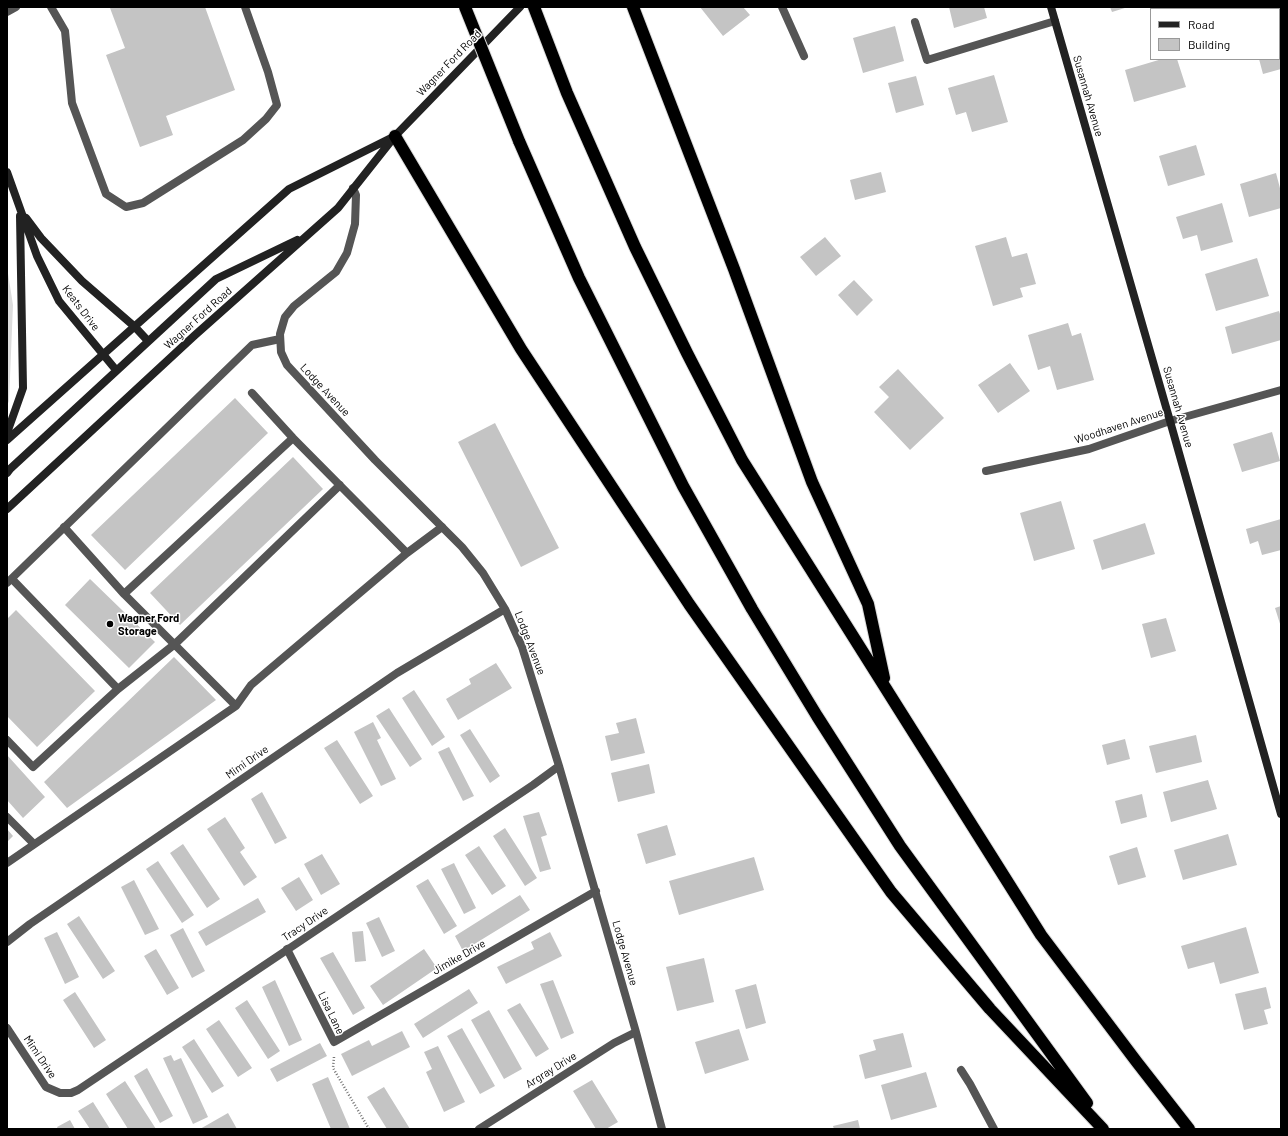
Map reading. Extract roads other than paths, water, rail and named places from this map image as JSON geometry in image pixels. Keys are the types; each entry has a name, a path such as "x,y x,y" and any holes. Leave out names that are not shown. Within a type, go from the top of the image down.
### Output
{"highway":[{"path":"465,7 519,140 579,278 683,486 752,609 821,723 900,846 1107,1129"},
{"path":"534,7 567,93 635,247 742,460 1041,935 1189,1129"},
{"path":"633,7 734,269 812,482 868,604 886,687"},
{"path":"395,136 534,369 689,604 891,892 990,1009 1103,1129"}],"main road":[{"name":"Wagner Ford Road","path":"7,509 194,336 338,208 395,136 460,67 520,7"},
{"name":"Susannah Avenue","path":"1051,7 1281,814"},
{"name":"Wagner Ford Road","path":"7,440 289,189 395,136"},
{"name":"Keats Drive","path":"7,172 37,256 59,301 116,370"},
{"name":"Keats Drive","path":"20,209 41,238 82,281 135,326 148,341"},
{"path":"7,433 23,388 20,209"},
{"path":"7,473 10,468 216,278 306,236"}],"street":[{"path":"7,12 16,7"},
{"path":"51,7 65,32 72,103 106,194 126,207 143,204 243,140 266,119 277,105 268,72 245,7"},
{"path":"782,7 804,56"},
{"path":"915,22 927,60 1055,21"},
{"name":"Lodge Avenue","path":"353,188 356,195 355,224 347,252 336,272 294,306 285,317 280,334 281,352 287,365 375,460 462,547 482,573 505,609 522,647 559,766 596,891 662,1129"},
{"path":"118,689 9,581 252,345 280,339"},
{"name":"Woodhaven Avenue","path":"986,471 1088,449 1170,421 1281,390"},
{"path":"252,392 292,438 407,553"},
{"path":"124,594 292,438"},
{"path":"7,740 33,767 118,689 175,644 340,485"},
{"path":"7,863 236,706 251,685 407,553 442,527"},
{"path":"64,528 124,594 236,706"},
{"name":"Mimi Drive","path":"7,942 30,924 397,672 505,609"},
{"name":"Tracy Drive","path":"60,1093 71,1093 78,1090 533,785 559,766"},
{"path":"7,818 34,844"},
{"name":"Jimike Drive","path":"334,1042 596,891"},
{"name":"Lisa Lane","path":"288,949 334,1042"},
{"name":"Mimi Drive","path":"7,1028 46,1087 60,1093"},
{"name":"Argray Drive","path":"479,1129 614,1043 636,1032"},
{"path":"961,1070 994,1129"}],"place":[{"name":"Wagner Ford Storage","path":"110,624"}]}
